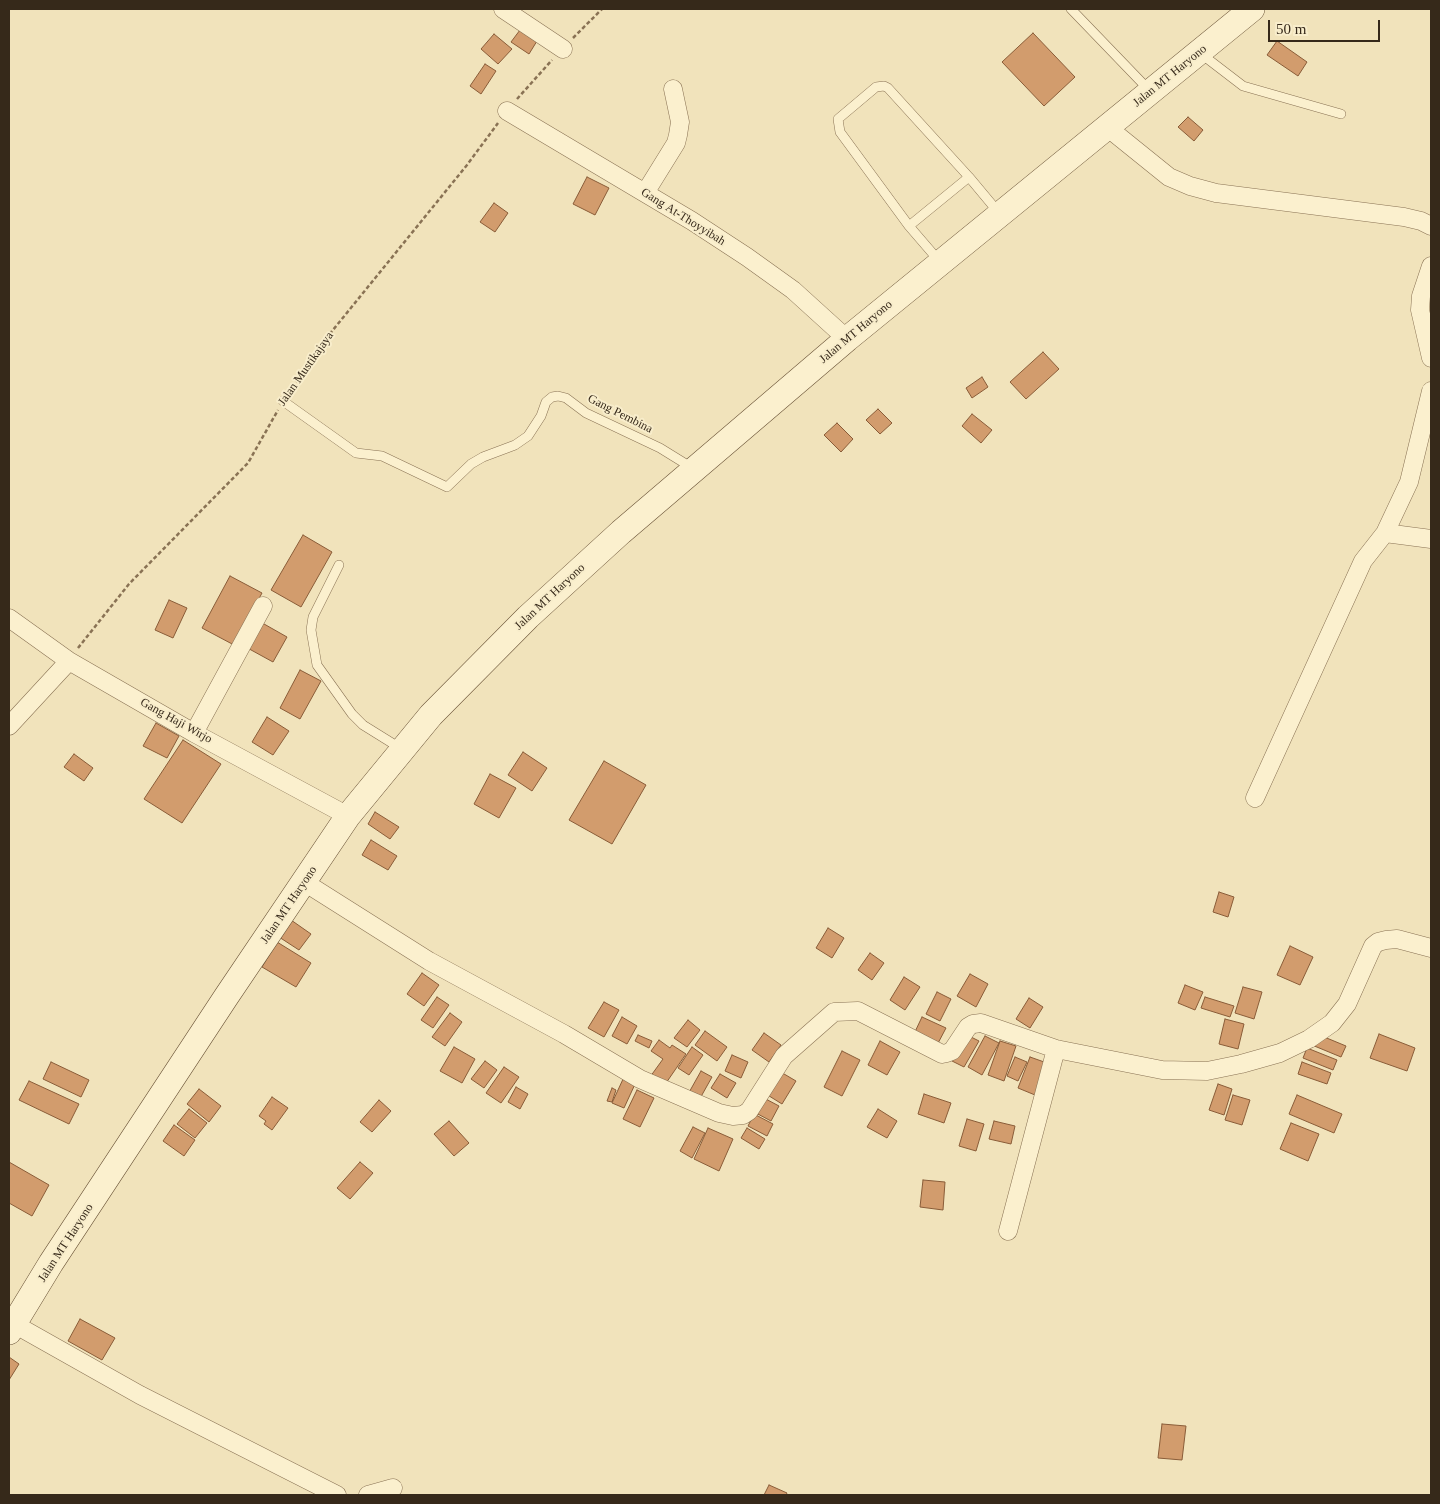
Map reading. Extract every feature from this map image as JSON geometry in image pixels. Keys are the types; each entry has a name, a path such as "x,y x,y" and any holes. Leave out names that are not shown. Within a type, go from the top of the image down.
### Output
{"main road":[{"name":"Jalan MT Haryono","path":"12,1328 52,1263 215,1013 348,816 437,709 528,617 594,555 847,339 1252,9"}],"street":[{"path":"503,9 564,49"},
{"path":"645,193 676,143 680,122 673,89"},
{"name":"Gang At-Thoyyibah","path":"507,111 692,221 783,282 847,339"},
{"path":"1107,127 1169,177 1190,186 1216,193 1404,217 1421,220 1431,226"},
{"path":"1431,266 1421,296 1420,310 1431,358"},
{"path":"1255,798 1363,562 1385,533 1409,482 1431,391"},
{"path":"1385,533 1431,539"},
{"path":"194,733 263,606"},
{"name":"Gang Haji Wirjo","path":"9,618 69,661 194,733 348,816"},
{"path":"9,726 69,661"},
{"path":"304,882 429,960 564,1034 640,1079 719,1113 733,1116 744,1115 749,1111 784,1056 834,1012 858,1011 942,1054 952,1051 968,1027 981,1023 1056,1049 1162,1070 1207,1071 1280,1053 1309,1039 1332,1023 1347,1004 1373,946 1378,942 1397,939 1431,948"},
{"path":"1008,1231 1056,1049"},
{"path":"12,1328 337,1495"},
{"path":"368,1495 393,1488"}],"lane":[{"path":"1071,9 1150,92"},
{"path":"1200,53 1243,86 1342,114"},
{"path":"940,262 909,226 840,132 838,120 876,87 884,86 888,88 1000,214"},
{"path":"909,226 969,177"},
{"name":"Gang Pembina","path":"283,401 356,453 382,456 448,487 471,464 483,457 515,445 528,436 541,416 546,402 558,396 566,398 586,414 660,448 695,470"},
{"path":"339,565 313,617 311,630 317,665 352,714 363,725 402,750"}],"path":[{"name":"Jalan Mustikajaya","path":"69,661 129,584 248,463 283,401 324,341 466,165 507,111 587,22 602,9"}],"building":[{"path":"520,30 537,41 529,54 511,42"},
{"path":"1033,33 1075,77 1044,106 1002,62"},
{"path":"494,34 512,49 498,64 481,49"},
{"path":"1277,41 1307,62 1298,76 1267,55"},
{"path":"485,64 496,71 481,94 470,86"},
{"path":"1188,117 1203,130 1194,141 1178,127"},
{"path":"587,177 609,188 595,215 573,204"},
{"path":"494,203 508,213 495,232 480,222"},
{"path":"1043,352 1059,369 1026,399 1010,382"},
{"path":"982,377 988,387 972,398 966,388"},
{"path":"878,409 892,423 880,434 866,420"},
{"path":"972,414 992,430 981,443 962,426"},
{"path":"837,423 853,439 841,452 824,435"},
{"path":"303,535 332,552 301,607 271,590"},
{"path":"230,576 262,593 234,645 202,628"},
{"path":"169,600 187,608 173,638 155,630"},
{"path":"257,620 287,637 273,662 242,645"},
{"path":"300,670 321,681 300,719 280,708"},
{"path":"267,717 289,731 273,755 252,742"},
{"path":"156,723 179,736 167,758 143,746"},
{"path":"183,740 221,764 182,823 144,799"},
{"path":"523,752 547,768 532,791 508,775"},
{"path":"74,754 93,768 84,781 64,767"},
{"path":"604,761 646,785 612,844 569,820"},
{"path":"490,774 516,788 499,818 474,804"},
{"path":"375,812 399,827 390,839 368,824"},
{"path":"371,840 397,856 388,870 362,855"},
{"path":"1219,892 1234,897 1228,917 1213,912"},
{"path":"291,920 311,934 299,950 279,937"},
{"path":"828,928 844,938 832,958 816,948"},
{"path":"277,942 311,963 296,987 262,967"},
{"path":"1290,946 1313,957 1300,985 1277,975"},
{"path":"870,953 884,963 872,980 858,970"},
{"path":"422,973 439,985 424,1006 407,994"},
{"path":"970,974 988,984 976,1007 957,996"},
{"path":"904,977 920,987 905,1010 890,1000"},
{"path":"1185,985 1203,992 1195,1010 1178,1003"},
{"path":"1243,987 1262,992 1254,1019 1235,1013"},
{"path":"937,992 951,999 940,1021 926,1014"},
{"path":"437,997 449,1005 433,1028 421,1020"},
{"path":"1205,997 1234,1006 1230,1017 1201,1008"},
{"path":"1029,998 1043,1007 1030,1028 1016,1019"},
{"path":"604,1002 619,1010 604,1037 588,1028"},
{"path":"450,1013 462,1022 445,1046 432,1037"},
{"path":"622,1017 637,1026 627,1044 612,1036"},
{"path":"922,1017 946,1028 936,1047 913,1036"},
{"path":"1225,1019 1244,1024 1238,1049 1219,1044"},
{"path":"688,1020 700,1030 687,1047 674,1038"},
{"path":"705,1031 727,1047 717,1061 695,1045"},
{"path":"764,1033 781,1045 769,1062 752,1050"},
{"path":"1317,1034 1346,1046 1341,1057 1312,1045"},
{"path":"1379,1034 1415,1048 1407,1071 1370,1058"},
{"path":"638,1035 652,1041 649,1048 635,1041"},
{"path":"967,1035 979,1041 964,1067 952,1061"},
{"path":"985,1036 999,1043 982,1075 968,1067"},
{"path":"659,1040 670,1048 672,1045 686,1054 664,1086 650,1077 663,1059 651,1051"},
{"path":"880,1041 900,1052 887,1075 868,1065"},
{"path":"1000,1041 1016,1046 1004,1081 988,1075"},
{"path":"454,1047 475,1059 462,1083 440,1071"},
{"path":"692,1047 703,1055 689,1075 678,1068"},
{"path":"1307,1048 1337,1060 1333,1070 1303,1058"},
{"path":"842,1051 860,1060 842,1096 824,1087"},
{"path":"732,1055 748,1062 741,1078 725,1071"},
{"path":"1015,1057 1027,1062 1018,1081 1007,1076"},
{"path":"1030,1057 1047,1063 1035,1095 1018,1088"},
{"path":"485,1061 497,1070 484,1088 471,1079"},
{"path":"51,1062 89,1080 81,1097 43,1079"},
{"path":"1302,1062 1331,1073 1327,1084 1298,1074"},
{"path":"504,1067 519,1077 501,1103 486,1093"},
{"path":"701,1071 712,1077 698,1102 687,1096"},
{"path":"779,1071 796,1081 782,1104 766,1094"},
{"path":"720,1074 736,1083 727,1098 711,1088"},
{"path":"624,1077 636,1082 624,1108 612,1103"},
{"path":"29,1081 79,1104 69,1124 19,1100"},
{"path":"1218,1084 1232,1089 1224,1115 1209,1110"},
{"path":"516,1087 528,1094 520,1109 508,1102"},
{"path":"612,1088 616,1090 612,1102 607,1101"},
{"path":"199,1089 221,1106 209,1122 187,1104"},
{"path":"637,1090 654,1098 640,1127 623,1119"},
{"path":"924,1094 951,1103 944,1123 918,1114"},
{"path":"1233,1095 1250,1100 1242,1125 1225,1120"},
{"path":"1297,1095 1342,1114 1334,1133 1289,1114"},
{"path":"272,1097 288,1108 272,1130 264,1124 266,1121 259,1116"},
{"path":"762,1097 779,1106 771,1121 754,1112"},
{"path":"379,1100 391,1111 372,1132 360,1122"},
{"path":"189,1109 207,1123 195,1138 177,1124"},
{"path":"878,1109 897,1121 887,1138 867,1127"},
{"path":"754,1114 773,1124 767,1136 748,1126"},
{"path":"967,1119 984,1124 976,1151 959,1146"},
{"path":"449,1121 469,1143 454,1156 434,1134"},
{"path":"994,1121 1015,1126 1011,1144 989,1139"},
{"path":"1291,1123 1319,1134 1308,1161 1280,1149"},
{"path":"174,1125 195,1140 184,1156 163,1141"},
{"path":"693,1127 705,1133 692,1158 680,1151"},
{"path":"708,1128 733,1139 719,1171 694,1159"},
{"path":"747,1128 765,1139 759,1149 741,1138"},
{"path":"9,1162 49,1185 32,1216 9,1203"},
{"path":"360,1162 373,1173 350,1199 337,1188"},
{"path":"923,1180 945,1182 943,1210 920,1207"},
{"path":"80,1319 115,1338 102,1360 68,1341"},
{"path":"9,1357 19,1364 9,1380"},
{"path":"1162,1424 1186,1426 1182,1460 1158,1458"},
{"path":"769,1485 787,1493 786,1495 764,1495"}]}
